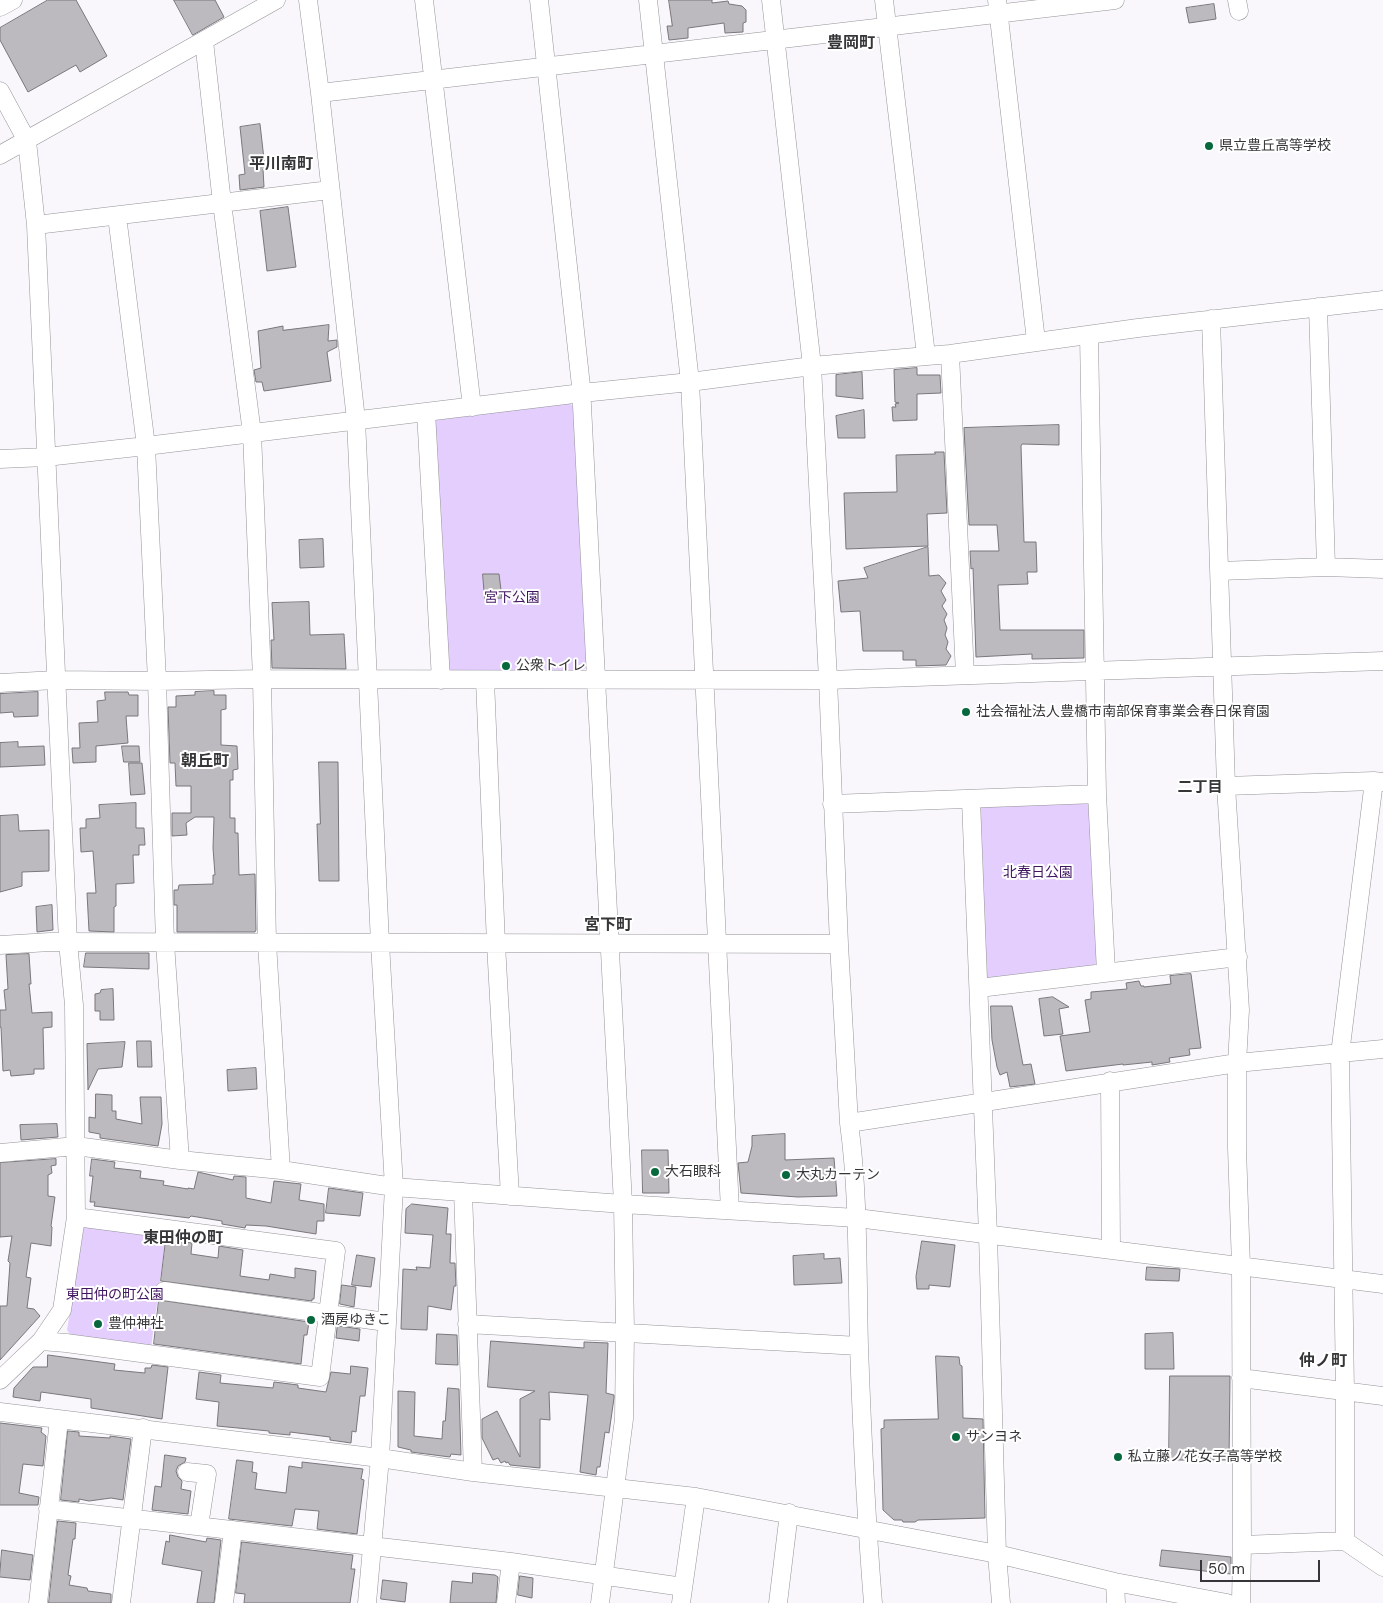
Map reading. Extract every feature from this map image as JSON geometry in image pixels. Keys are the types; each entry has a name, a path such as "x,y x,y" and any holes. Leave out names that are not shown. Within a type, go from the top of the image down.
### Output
{"street":[{"path":"0,7 14,0"},
{"path":"0,155 276,0"},
{"path":"308,0 356,420 380,944 394,1187 380,1458 367,1603"},
{"path":"424,0 472,407"},
{"path":"539,0 582,393 598,679 623,1204 624,1419 600,1603"},
{"path":"648,0 690,382 730,1210"},
{"path":"771,0 812,366 839,944 849,1123 853,1148 857,1218 859,1346 867,1529 873,1603"},
{"path":"884,0 926,355"},
{"path":"320,92 888,27 998,7 1115,0"},
{"path":"998,7 1036,342"},
{"path":"204,41 222,203 252,433 262,679 267,943 281,1170"},
{"path":"0,91 27,141 36,225 68,942 74,1005 76,1146 76,1217 62,1310 41,1341 0,1380"},
{"path":"36,225 330,190"},
{"path":"117,216 146,446 157,681 165,942 180,1160"},
{"path":"0,459 46,457 146,446 812,366 950,354 1211,319 1383,300"},
{"path":"1318,306 1326,567"},
{"path":"1211,319 1224,666 1226,786 1240,1010 1237,1063 1237,1148 1241,1378 1241,1603"},
{"path":"1089,335 1097,794 1106,972"},
{"path":"950,354 965,675"},
{"path":"426,412 440,680"},
{"path":"1220,570 1326,567 1383,569"},
{"path":"0,683 56,680 262,679 828,680 1383,661"},
{"path":"485,680 496,944 510,1196"},
{"path":"1226,786 1378,782 1340,1054 1345,1391 1345,1541"},
{"path":"832,804 1097,794"},
{"path":"971,800 988,1235 996,1554 1001,1603"},
{"path":"0,945 68,942 839,944"},
{"path":"979,988 1238,957"},
{"path":"849,1123 1110,1081 1237,1063 1383,1049"},
{"path":"1110,1081 1111,1250"},
{"path":"0,1153 76,1146 180,1160 281,1170 394,1187 623,1204 857,1218 1383,1284"},
{"path":"463,1192 473,1472"},
{"path":"41,1341 320,1377 336,1251 76,1217"},
{"path":"164,1291 386,1322"},
{"path":"467,1324 859,1346"},
{"path":"1241,1378 1383,1396"},
{"path":"0,1412 380,1458 473,1472 696,1497 996,1554 1115,1582 1227,1603"},
{"path":"38,1603 59,1420"},
{"path":"121,1603 142,1428"},
{"path":"187,1472 207,1474 199,1526"},
{"path":"48,1509 510,1562 603,1576 682,1595 696,1497"},
{"path":"778,1603 789,1514"},
{"path":"224,1603 233,1530"},
{"path":"1242,1545 1345,1541 1383,1567"},
{"path":"506,1603 510,1562"},
{"path":"1115,1582 1116,1603"}],"green space":[{"name":"宮下公園","path":"569,402 575,409 588,667 582,670 449,672 443,665 433,422 439,417"},
{"name":"北春日公園","path":"1090,802 1098,961 1092,968 989,979 985,975 976,812 982,805"},
{"name":"東田仲の町公園","path":"93,1224 166,1236 151,1348 73,1339 67,1330 84,1227"}],"building":[{"path":"48,0 76,0 107,56 80,72 76,65 28,92 0,40 0,28"},
{"path":"174,0 215,0 224,17 193,35"},
{"path":"669,0 712,0 712,3 728,1 729,4 742,6 746,10 746,22 743,23 743,32 725,33 724,23 688,28 688,38 669,40 667,26 672,26"},
{"path":"1214,4 1216,19 1189,23 1186,8"},
{"path":"260,124 265,168 263,169 264,187 240,190 239,175 245,174 240,127"},
{"path":"288,207 296,267 267,271 260,211"},
{"path":"329,325 328,341 337,340 337,347 327,352 331,381 264,391 262,382 256,382 254,370 261,368 258,331 283,326 283,330"},
{"path":"917,368 917,375 940,375 941,393 917,394 917,420 893,421 892,407 896,407 895,404 899,403 895,402 894,370"},
{"path":"862,372 863,399 836,396 836,375"},
{"path":"864,410 865,438 838,438 836,416"},
{"path":"1059,425 1059,445 1022,444 1021,446 1024,542 1036,542 1037,572 1027,572 1028,584 998,585 1000,630 1084,630 1084,658 1032,659 1032,654 976,657 973,568 971,569 970,551 999,551 997,525 969,525 964,428"},
{"path":"935,452 944,452 947,513 927,514 928,546 846,549 844,493 897,492 896,455 935,454"},
{"path":"323,539 324,567 300,568 299,540"},
{"path":"928,547 929,576 939,575 946,583 941,591 946,600 942,606 947,614 944,620 947,628 945,635 948,642 946,649 951,656 946,665 916,666 916,660 903,660 903,651 863,651 860,611 841,612 838,581 868,578 864,568"},
{"path":"483,574 499,574 502,598 485,599"},
{"path":"309,602 310,635 344,634 346,669 272,668 271,640 274,640 272,603"},
{"path":"214,691 214,695 226,695 226,709 221,710 221,745 237,746 238,769 233,770 233,780 230,780 230,818 235,818 235,833 238,833 239,875 255,874 255,932 177,932 177,905 174,905 174,890 178,890 179,885 213,884 213,875 215,875 213,848 214,817 195,817 186,823 187,835 172,836 172,813 191,813 191,786 176,786 175,763 170,763 168,707 176,707 176,696"},
{"path":"38,692 38,716 14,717 13,712 0,713 0,694"},
{"path":"105,692 128,692 129,695 138,695 138,716 126,716 128,743 96,746 96,762 73,763 72,748 80,748 79,723 98,722 97,701 105,700"},
{"path":"18,742 18,747 44,746 45,765 0,767 0,743"},
{"path":"122,746 139,746 140,762 124,762"},
{"path":"319,762 338,762 339,881 319,881 317,824 320,824"},
{"path":"129,763 142,763 145,794 131,795"},
{"path":"136,803 136,828 144,828 145,845 139,845 139,855 133,855 134,883 116,884 114,932 89,931 87,893 96,893 93,851 81,852 80,828 86,828 86,819 100,818 99,805"},
{"path":"18,815 19,831 49,830 49,871 22,872 22,886 0,892 0,816"},
{"path":"52,905 53,930 37,932 36,907"},
{"path":"86,953 149,953 149,969 84,967"},
{"path":"29,954 31,984 29,984 32,1013 52,1012 52,1027 43,1028 44,1069 34,1069 34,1074 11,1076 10,1070 3,1071 0,1027 0,1010 6,1010 4,990 8,989 6,955"},
{"path":"1191,974 1201,1048 1189,1049 1190,1055 1169,1058 1170,1062 1152,1065 1152,1062 1123,1064 1066,1071 1060,1036 1090,1032 1085,1000 1091,999 1091,992 1127,989 1126,983 1139,981 1141,986 1144,987 1171,984 1170,976"},
{"path":"113,989 114,1020 100,1020 100,1011 95,1011 95,994 100,993 101,990"},
{"path":"1053,997 1069,1007 1059,1009 1063,1034 1044,1036 1039,999"},
{"path":"991,1006 1012,1006 1023,1065 1031,1064 1035,1084 1010,1087 1007,1072 1000,1075 992,1040"},
{"path":"137,1041 151,1041 152,1067 138,1067"},
{"path":"125,1042 122,1067 98,1069 88,1090 87,1044"},
{"path":"256,1068 257,1089 228,1091 227,1070"},
{"path":"96,1094 112,1095 112,1111 116,1111 116,1119 142,1124 140,1097 161,1097 162,1124 158,1146 100,1138 100,1134 89,1132 89,1117 95,1118"},
{"path":"57,1124 58,1137 21,1140 20,1125"},
{"name":"大丸カーテン","path":"785,1134 785,1160 834,1158 837,1196 798,1197 741,1193 738,1163 748,1162 752,1146 752,1136"},
{"name":"大石眼科","path":"642,1150 668,1150 669,1193 643,1193"},
{"path":"56,1159 56,1165 51,1166 52,1173 48,1175 48,1196 55,1197 51,1226 51,1246 31,1243 26,1277 31,1278 27,1308 34,1309 40,1316 0,1360 0,1306 7,1306 10,1263 8,1261 12,1236 0,1237 0,1163"},
{"path":"92,1159 115,1162 114,1168 141,1171 140,1178 164,1181 163,1185 188,1189 194,1189 198,1172 233,1180 234,1176 246,1177 246,1198 271,1203 274,1181 301,1184 299,1200 324,1204 324,1221 317,1221 316,1234 266,1226 246,1225 245,1228 222,1224 222,1221 191,1216 189,1218 94,1206 95,1202 90,1202 93,1176 90,1176"},
{"path":"329,1188 363,1193 360,1216 326,1213"},
{"path":"412,1204 448,1208 446,1234 451,1234 450,1263 455,1263 456,1286 454,1286 451,1310 428,1306 427,1330 401,1329 403,1269 417,1270 416,1267 430,1268 433,1235 405,1233 406,1209"},
{"path":"166,1240 192,1243 191,1254 218,1258 219,1246 243,1250 240,1276 269,1280 270,1274 295,1278 295,1268 316,1271 314,1299 312,1301 161,1281"},
{"path":"922,1241 955,1245 950,1287 929,1285 929,1289 917,1289 916,1277"},
{"path":"824,1254 824,1259 840,1258 842,1283 794,1285 793,1256"},
{"path":"357,1255 375,1258 371,1287 352,1285"},
{"path":"1147,1267 1180,1269 1179,1281 1146,1280"},
{"path":"342,1285 356,1287 354,1307 340,1304"},
{"path":"159,1300 309,1322 307,1335 304,1335 301,1364 154,1344"},
{"path":"339,1326 360,1329 359,1341 336,1338"},
{"path":"1173,1333 1174,1369 1145,1369 1145,1334"},
{"path":"437,1334 457,1335 458,1365 436,1364"},
{"path":"491,1341 584,1348 584,1342 608,1343 606,1393 614,1395 614,1398 609,1433 605,1432 600,1467 597,1467 596,1475 580,1472 588,1395 549,1392 550,1420 540,1419 540,1468 510,1465 505,1461 501,1463 498,1458 493,1460 482,1438 482,1419 497,1411 520,1457 520,1399 535,1391 488,1387"},
{"path":"48,1355 115,1364 114,1370 145,1373 145,1368 151,1368 152,1365 168,1367 162,1419 91,1408 91,1399 41,1392 40,1401 13,1397 14,1388 33,1367 47,1367"},
{"path":"936,1356 959,1357 960,1365 962,1366 963,1418 983,1419 985,1518 918,1520 915,1522 894,1520 883,1510 881,1429 884,1428 884,1420 938,1419"},
{"path":"351,1366 368,1368 365,1396 360,1396 356,1432 352,1431 351,1443 330,1440 330,1437 290,1432 290,1435 269,1433 269,1431 217,1426 219,1402 196,1399 199,1372 221,1375 220,1383 273,1388 274,1382 298,1385 298,1388 326,1392 331,1372 350,1374"},
{"path":"1170,1376 1230,1376 1229,1460 1169,1460"},
{"path":"448,1388 459,1389 461,1455 451,1454 450,1457 411,1452 411,1450 398,1447 398,1391 415,1392 414,1436 442,1439"},
{"path":"0,1423 42,1428 41,1432 46,1436 43,1466 23,1464 19,1493 39,1497 38,1505 0,1505"},
{"path":"68,1431 79,1432 79,1436 110,1438 110,1436 131,1439 123,1500 111,1498 89,1501 79,1499 79,1502 61,1500"},
{"path":"165,1455 186,1458 185,1462 178,1466 176,1471 182,1481 181,1489 191,1491 188,1514 152,1510 155,1486 161,1487"},
{"path":"237,1460 253,1462 252,1472 257,1473 255,1489 286,1493 289,1466 302,1468 302,1462 363,1469 361,1479 364,1480 357,1534 317,1529 319,1511 295,1509 292,1526 229,1519"},
{"path":"58,1521 76,1523 68,1575 71,1576 69,1585 87,1588 88,1591 111,1594 111,1603 49,1603"},
{"path":"170,1535 206,1542 207,1538 221,1540 214,1603 197,1603 202,1571 162,1564 166,1541 169,1542"},
{"path":"242,1542 353,1555 351,1569 355,1569 350,1603 244,1603 245,1594 236,1593"},
{"path":"2,1550 33,1555 30,1580 0,1577"},
{"path":"1162,1550 1231,1557 1231,1574 1160,1566"},
{"path":"473,1573 495,1575 498,1577 496,1603 450,1603 452,1581 472,1583"},
{"path":"520,1576 533,1578 532,1598 518,1595"},
{"path":"383,1580 407,1583 405,1602 381,1599"}],"place":[{"name":"県立豊丘高等学校","path":"1209,146"},
{"name":"公衆トイレ","path":"506,666"},
{"name":"社会福祉法人豊橋市南部保育事業会春日保育園","path":"966,712"},
{"name":"大石眼科","path":"655,1172"},
{"name":"大丸カーテン","path":"786,1175"},
{"name":"酒房ゆきこ","path":"311,1320"},
{"name":"豊仲神社","path":"98,1324"},
{"name":"サンヨネ","path":"956,1437"},
{"name":"私立藤ノ花女子高等学校","path":"1118,1457"}],"district":[{"name":"豊岡町","path":"851,44"},
{"name":"平川南町","path":"281,165"},
{"name":"朝丘町","path":"205,762"},
{"name":"二丁目","path":"1200,788"},
{"name":"宮下町","path":"608,926"},
{"name":"東田仲の町","path":"183,1239"},
{"name":"仲ノ町","path":"1323,1362"}]}
